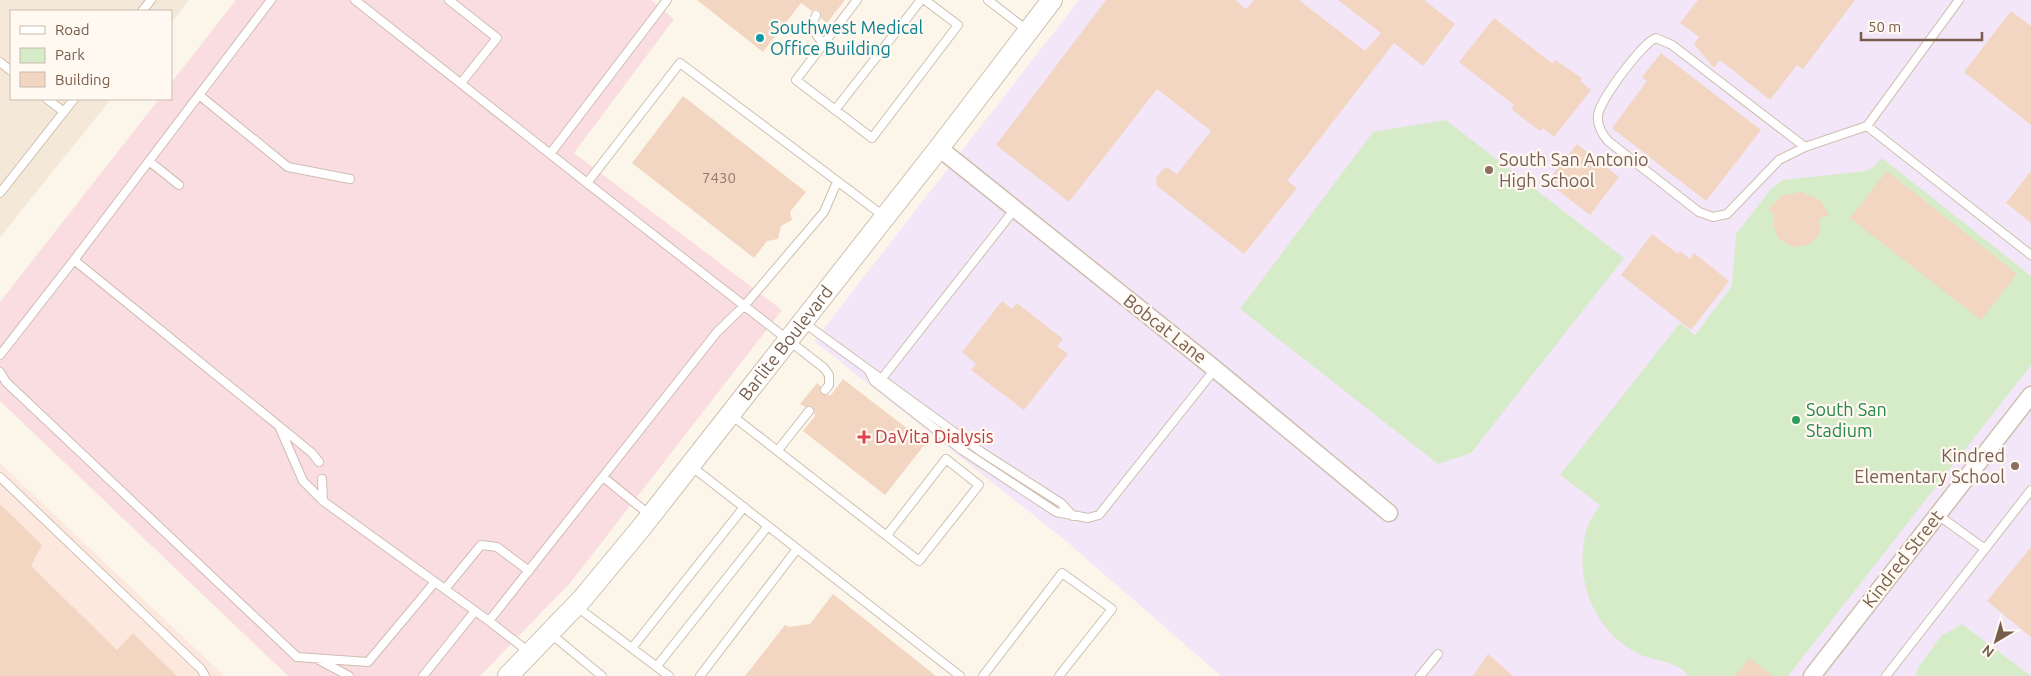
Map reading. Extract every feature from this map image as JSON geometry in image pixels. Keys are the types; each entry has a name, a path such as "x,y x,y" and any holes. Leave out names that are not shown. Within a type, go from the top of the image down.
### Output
{"street":[{"name":"Barlite Boulevard","path":"508,676 576,605 650,516 939,148 1052,0"},
{"name":"Bobcat Lane","path":"939,148 1014,210 1215,369 1389,513"},
{"name":"Kindred Street","path":"1812,676 1938,515 2028,405"}],"lane":[{"path":"143,10 151,0"},
{"path":"0,355 271,0"},
{"path":"355,0 788,338 824,368 829,380 829,385 825,390"},
{"path":"449,0 497,38 461,84"},
{"path":"550,154 667,0"},
{"path":"856,0 796,80 872,138 958,25 925,0"},
{"path":"835,110 921,0"},
{"path":"988,0 1028,31"},
{"path":"1806,147 1672,45 1656,38 1645,44 1605,97 1598,117 1602,135 1608,141 1699,212 1713,217 1726,214 1734,208 1779,160 1806,147 1867,126 1959,0"},
{"path":"816,15 811,27 823,44"},
{"path":"0,62 10,70"},
{"path":"587,183 680,63 884,217"},
{"path":"199,95 288,167 350,179"},
{"path":"48,100 64,112"},
{"path":"0,193 73,100"},
{"path":"1867,126 2031,255"},
{"path":"149,161 179,185"},
{"path":"489,621 717,332 745,305 824,212 837,182"},
{"path":"882,377 1014,210"},
{"path":"74,260 312,453 319,462"},
{"path":"802,321 869,371 882,377 983,453 1061,503 1073,516"},
{"path":"869,371 874,381 962,450 1056,512 1088,518 1099,515 1215,369"},
{"path":"0,372 6,382 296,657 368,662 434,582"},
{"path":"778,450 809,411"},
{"path":"730,414 919,561 978,484 946,460 887,536"},
{"path":"279,426 303,481 323,501 489,621 530,653"},
{"path":"690,465 960,676"},
{"path":"0,477 202,669 205,676"},
{"path":"603,477 650,516"},
{"path":"322,479 323,501"},
{"path":"1886,676 2031,490"},
{"path":"632,648 744,507"},
{"path":"1938,515 1984,549"},
{"path":"657,666 768,526"},
{"path":"445,589 481,544 497,547 528,572"},
{"path":"700,676 798,549"},
{"path":"983,676 1062,573 1112,609 1059,676"},
{"path":"576,605 669,676"},
{"path":"423,676 475,611"},
{"path":"549,633 602,676"},
{"path":"1420,676 1438,654"},
{"path":"316,658 349,676"}],"shaded area":[{"path":"0,0 189,0 172,22 172,10 10,10 10,100 110,100 0,237"},
{"path":"236,0 651,0 674,19 574,153 782,310 571,582 480,676 288,676 0,401 0,302 158,100 172,100 172,82"},
{"name":"South San Antonio High School","path":"1079,0 2031,0 2031,676 1221,676 1066,541 814,341"},
{"path":"0,463 224,676 0,676"}],"green space":[{"path":"1446,120 1624,258 1471,453 1438,464 1240,309 1373,132"},
{"name":"South San Stadium","path":"1882,158 2031,276 2031,365 1788,676 1688,676 1679,667 1643,656 1621,643 1598,616 1590,600 1585,583 1583,546 1587,528 1600,505 1560,475 1680,323 1695,335 1732,286 1736,234 1771,189 1783,180 1866,171 1875,166"},
{"path":"1962,624 2031,676 1916,676 1918,668 1941,636"}],"building":[{"name":"Southwest Medical Office Building","path":"697,0 845,0 827,23 821,18 820,11 816,9 812,11 801,3 763,52"},
{"path":"1106,0 1235,0 1246,9 1254,0 1299,0 1365,51 1381,33 1338,0 1424,0 1455,24 1423,66 1394,43 1287,181 1297,188 1244,254 1157,186 1156,178 1163,169 1168,168 1177,174 1211,131 1157,89 1069,202 996,145"},
{"path":"1698,0 1855,0 1803,69 1797,65 1770,100 1720,60 1714,68 1694,44 1699,37 1680,23"},
{"path":"2011,11 2031,26 2031,125 1964,72"},
{"path":"1494,18 1553,64 1555,60 1582,78 1580,81 1591,90 1554,137 1543,128 1540,131 1511,109 1514,105 1459,62"},
{"path":"1661,53 1761,130 1706,201 1612,128 1647,81 1642,77"},
{"path":"683,96 806,192 790,212 792,220 781,226 778,239 767,241 754,258 632,163"},
{"path":"1577,144 1619,177 1590,215 1547,182"},
{"path":"1887,171 2017,274 1981,320 1850,218"},
{"path":"2031,171 2031,223 2006,203"},
{"path":"1802,192 1821,201 1829,215 1820,218 1819,235 1814,240 1807,245 1794,247 1779,239 1774,228 1774,214 1768,210 1781,196"},
{"path":"1652,234 1678,254 1680,251 1690,259 1694,253 1729,281 1691,330 1621,275"},
{"path":"1002,301 1012,309 1017,303 1063,339 1057,346 1068,354 1024,410 971,370 976,364 962,352"},
{"name":"DaVita Dialysis","path":"843,379 926,443 885,495 803,431 815,416 812,406 805,407 800,404 817,383 821,386 821,394 831,395"},
{"path":"0,504 42,545 31,566 117,650 133,633 177,676 0,676"},
{"path":"2031,547 2031,637 1987,601"},
{"path":"833,594 936,676 745,676 785,625 789,627 810,624"},
{"path":"1488,654 1513,676 1473,676"},
{"path":"1749,658 1773,676 1735,676"}],"place":[{"name":"Southwest Medical Office Building","path":"760,38"},
{"name":"South San Antonio High School","path":"1489,170"},
{"name":"South San Stadium","path":"1796,420"},
{"name":"DaVita Dialysis","path":"864,437"},
{"name":"Kindred Elementary School","path":"2015,466"}]}
